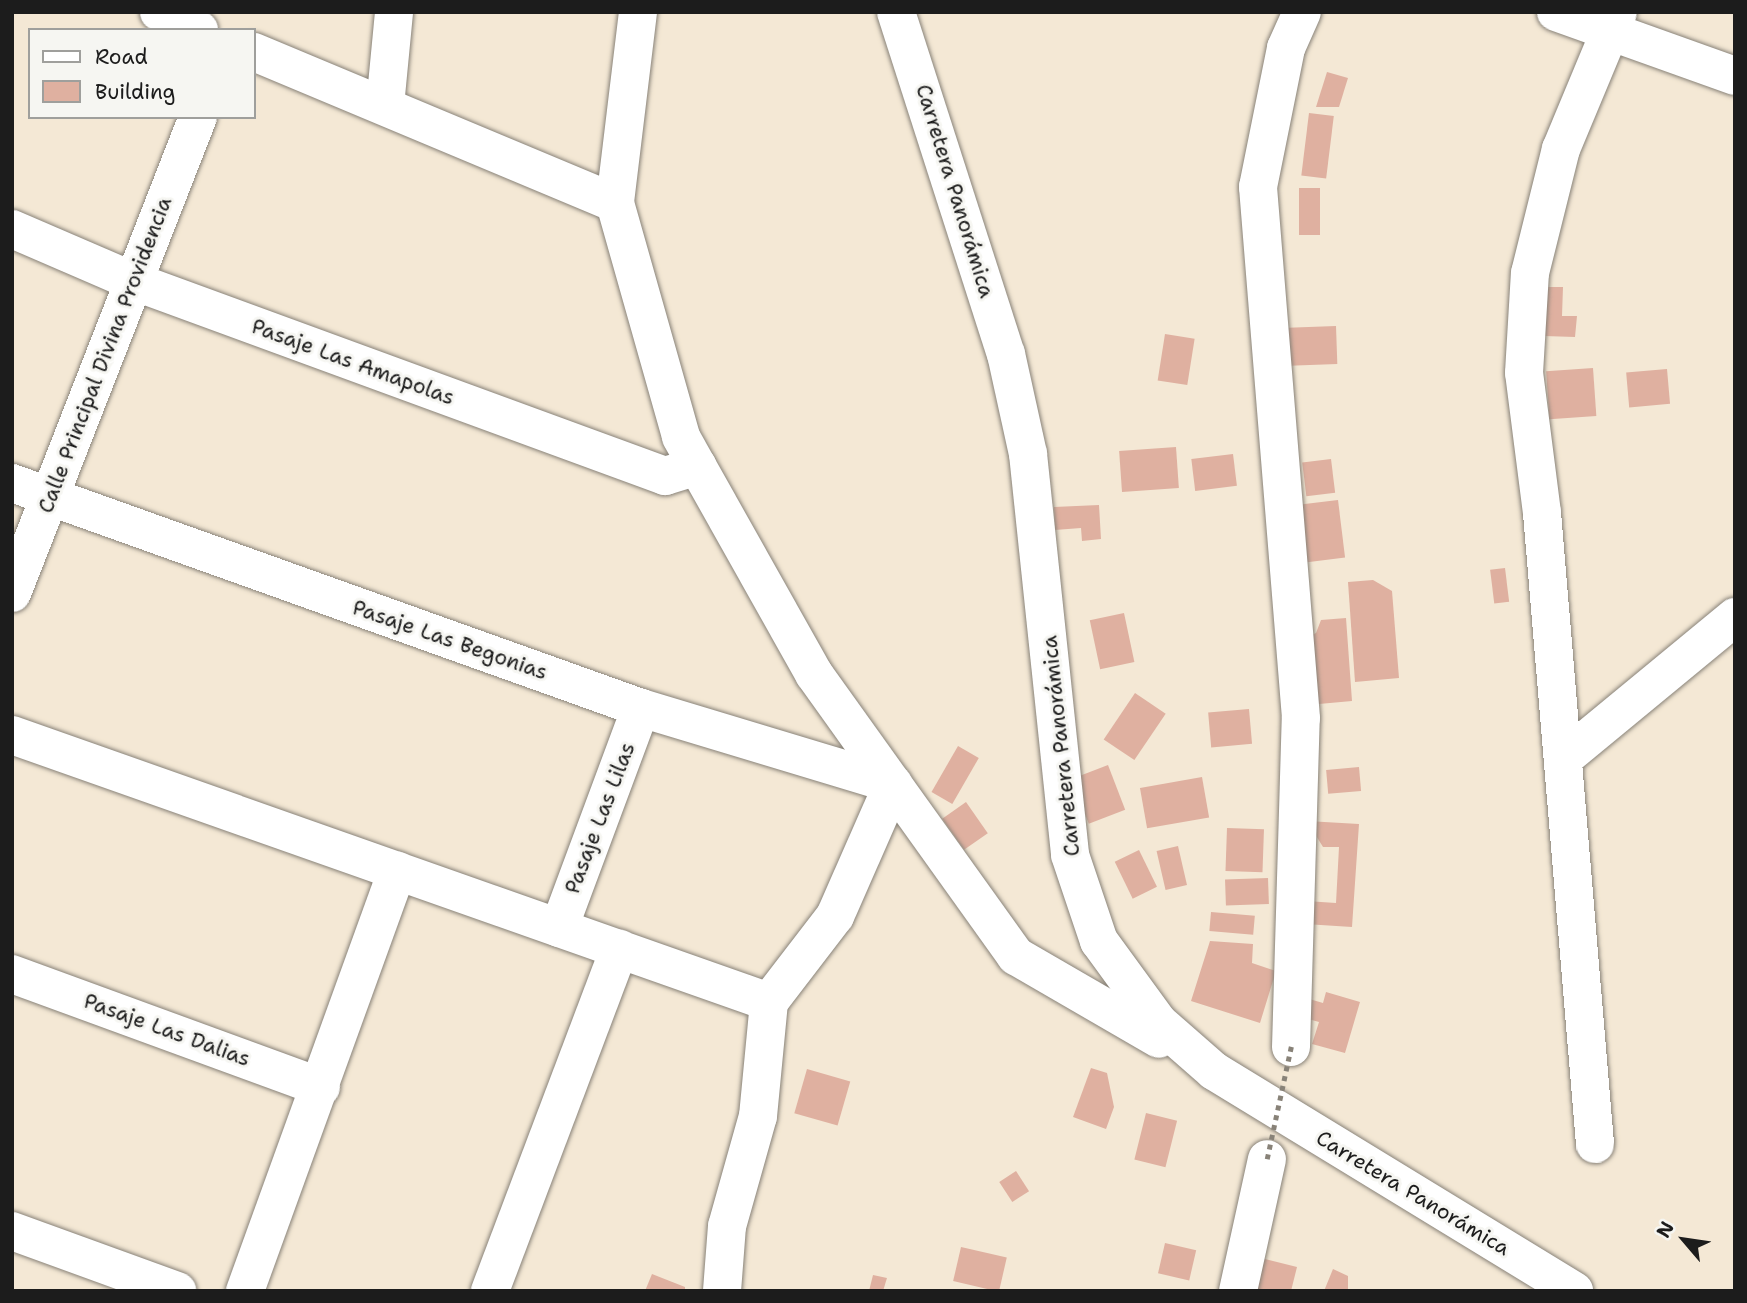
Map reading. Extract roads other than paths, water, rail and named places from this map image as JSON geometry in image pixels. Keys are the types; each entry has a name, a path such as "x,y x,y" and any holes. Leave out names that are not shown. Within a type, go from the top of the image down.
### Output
{"street":[{"path":"159,12 195,28"},
{"path":"385,106 394,12"},
{"path":"638,12 615,202 681,437 814,674 1016,956 1214,1071"},
{"name":"Carretera Panorámica","path":"896,12 1006,355 1028,454 1070,855 1082,900 1125,985 1214,1071 1574,1291"},
{"path":"1292,1047 1301,718 1258,187 1286,48 1302,12"},
{"path":"1556,12 1612,23 1735,76"},
{"path":"1595,1144 1564,758 1524,373 1530,273 1561,149 1612,23"},
{"path":"256,53 615,202"},
{"name":"Calle Principal Divina Providencia","path":"12,593 197,119"},
{"name":"Pasaje Las Amapolas","path":"12,229 133,281 665,477 697,466"},
{"name":"Pasaje Las Begonias","path":"12,483 641,708 893,784"},
{"path":"1564,758 1735,617"},
{"name":"Pasaje Las Lilas","path":"559,928 641,708"},
{"path":"12,735 769,1002"},
{"path":"722,1291 727,1226 758,1116 769,1002 835,916 893,784"},
{"path":"245,1291 397,871"},
{"path":"490,1291 619,949"},
{"name":"Pasaje Las Dalias","path":"12,974 321,1087"},
{"path":"1238,1291 1267,1159"},
{"path":"12,1231 177,1291"}]}
